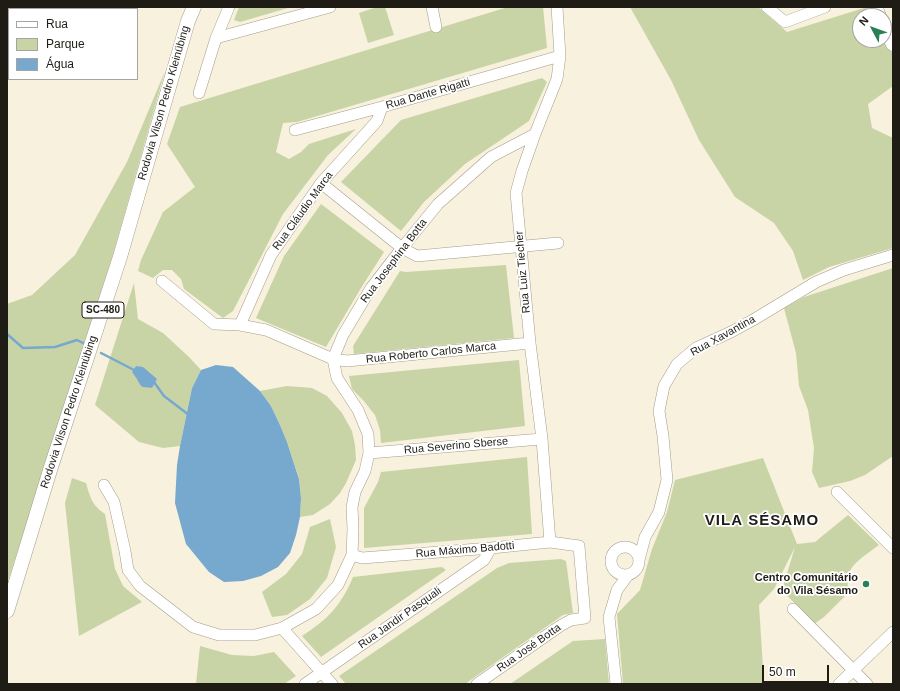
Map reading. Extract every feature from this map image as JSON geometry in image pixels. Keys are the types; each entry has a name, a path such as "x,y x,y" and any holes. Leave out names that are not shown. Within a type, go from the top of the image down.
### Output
{"main road":[{"name":"Rodovia Vilson Pedro Kleinübing","path":"7,611 51,467 120,257 188,21 194,7"}],"street":[{"path":"199,93 216,38 230,7"},
{"path":"216,38 330,7"},
{"path":"432,7 436,27"},
{"name":"Rua Luiz Tiecher","path":"550,542 542,439 530,343 516,194 522,171 535,134 557,79 560,56 557,7"},
{"path":"767,7 785,22 825,7"},
{"name":"Rua Dante Rigatti","path":"295,130 382,107 560,56"},
{"name":"Rua Cláudio Marca","path":"240,325 271,255 321,183 377,121 382,107"},
{"name":"Rua Josephina Botta","path":"333,359 343,335 371,288 438,204 490,157 535,134"},
{"path":"321,183 402,248 417,256 558,243"},
{"name":"Rua Xavantina","path":"639,560 645,537 659,512 667,480 659,411 664,386 677,364 696,348 753,320 816,282 844,270 893,255"},
{"name":"Rua Roberto Carlos Marca","path":"162,281 214,324 240,325 266,330 333,359 347,361 530,343"},
{"path":"104,484 114,502 128,570 140,586 194,627 219,635 255,634 282,628 316,609 338,585 352,555 352,508 355,492 366,471 369,453 368,434 358,410 337,378 333,359"},
{"name":"Rua Severino Sberse","path":"369,453 542,439"},
{"path":"837,492 893,548"},
{"path":"626,547 645,537"},
{"name":"Rua Máximo Badotti","path":"352,555 362,558 550,542 579,546 585,618"},
{"path":"616,684 609,617 617,590 628,575 638,568 638,555 631,548 621,547 616,549 611,557 610,562 617,590"},
{"name":"Rua Jandir Pasquali","path":"305,684 484,560 491,548"},
{"path":"613,570 620,575 628,575"},
{"path":"793,609 867,684"},
{"name":"Rua José Botta","path":"477,684 560,626 571,620 585,618"},
{"path":"282,628 332,684"},
{"path":"839,684 893,632"}],"green space":[{"path":"239,7 288,8 240,22 234,20"},
{"path":"377,7 385,7 394,35 368,43 359,13"},
{"path":"508,7 543,7 547,48 297,122 283,123 276,152 289,159 301,152 309,144 356,129 328,155 283,214 233,311 223,318 184,289 181,279 172,270 163,270 153,278 138,271 141,260 163,212 195,187 167,144 180,107"},
{"path":"630,7 758,7 787,32 852,12 852,48 891,48 893,51 893,86 868,104 872,128 893,138 893,248 829,267 803,280 793,251 774,223 735,197 699,140 671,80"},
{"path":"165,71 112,258 7,584 7,304 32,295 75,255 127,162"},
{"path":"542,78 547,82 529,121 465,164 424,202 401,231 341,182 401,120"},
{"path":"321,204 384,252 326,347 256,318 284,256"},
{"path":"506,265 514,338 354,354 353,346 400,271 406,272"},
{"path":"893,268 893,456 865,475 850,481 819,488 812,472 814,448 808,410 799,386 796,353 784,308 804,297"},
{"path":"134,283 138,319 163,333 201,370 192,388 180,446 163,448 139,442 95,405"},
{"path":"519,360 525,426 381,443 380,430 375,415 352,389 349,376"},
{"path":"287,386 312,388 327,396 342,413 352,431 355,445 356,460 340,493 330,504 313,515 300,517 301,498 299,478 280,425 271,406 260,391"},
{"path":"527,457 532,534 364,548 364,508 378,482 381,472"},
{"path":"763,458 797,544 815,542 848,515 879,545 854,565 849,573 848,593 824,617 814,624 782,590 795,547 774,589 759,605 764,684 623,684 617,614 640,590 652,549 667,512 675,480"},
{"path":"72,478 86,483 92,500 105,514 115,569 123,586 142,602 79,636 65,503"},
{"path":"330,519 336,547 327,578 310,599 287,615 272,617 262,592 286,574 302,554 310,527"},
{"path":"561,559 566,561 573,613 563,615 465,684 346,684 339,676 497,568 509,563"},
{"path":"442,567 446,570 321,657 302,636 326,618 338,604 353,577"},
{"path":"605,639 609,684 510,684 573,641"},
{"path":"200,646 232,655 254,656 274,652 296,676 284,684 196,684"}],"water":[{"path":"216,365 233,367 260,391 271,406 287,442 299,479 301,498 300,517 290,553 278,567 261,576 243,581 224,582 209,572 186,544 175,503 177,465 192,388 201,370"},
{"path":"136,366 143,367 157,379 152,388 143,387 141,385 132,372"}],"waterway":[{"path":"7,334 23,348 55,347 77,340 87,345"},
{"path":"101,353 136,371"},
{"path":"154,382 164,396 189,415"}],"place":[{"name":"Centro Comunitário do Vila Sésamo","path":"866,584"}],"district":[{"name":"VILA SÉSAMO","path":"762,521"}]}
